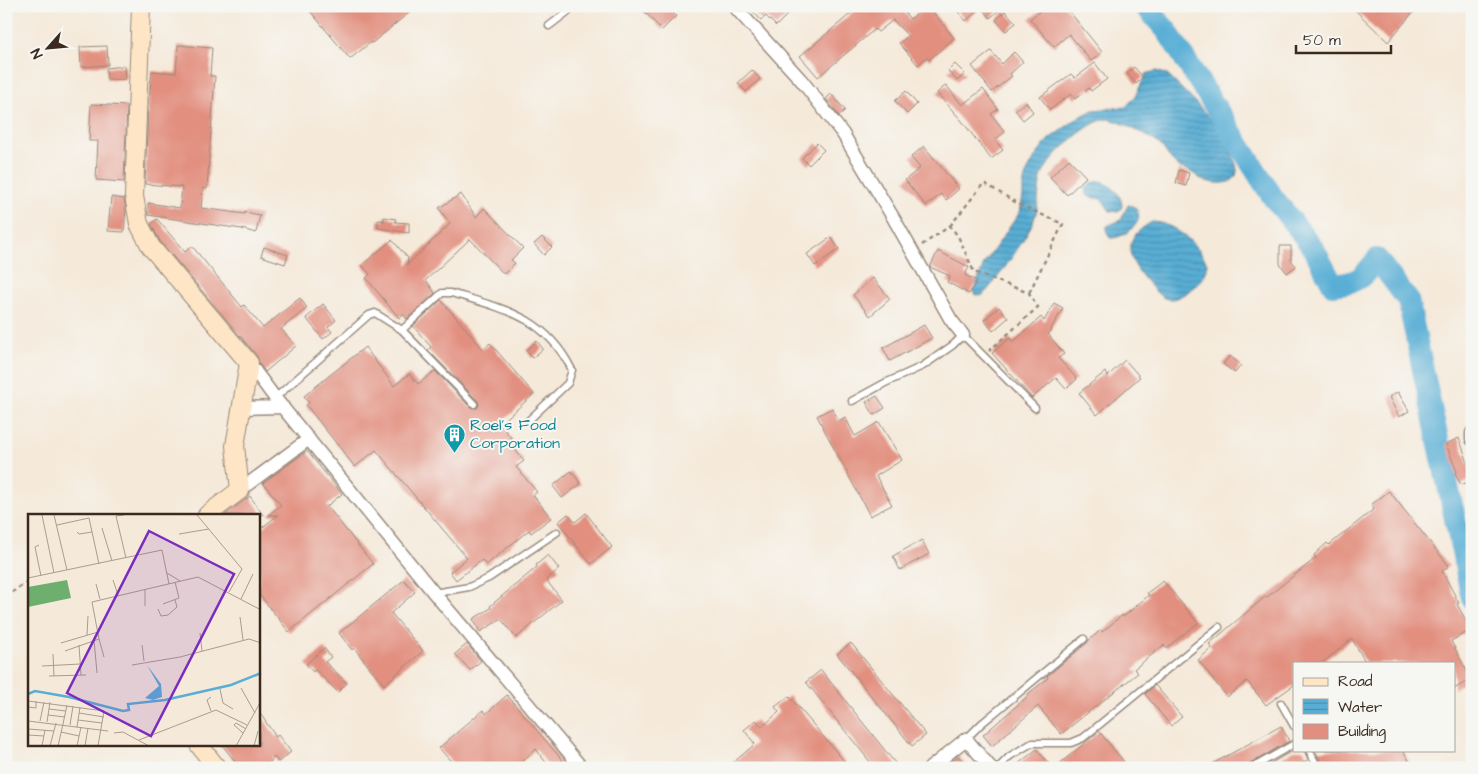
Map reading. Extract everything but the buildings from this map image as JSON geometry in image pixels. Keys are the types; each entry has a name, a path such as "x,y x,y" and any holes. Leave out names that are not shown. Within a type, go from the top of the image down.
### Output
{"street":[{"path":"141,6 134,196 139,224 151,246 249,363 434,593 579,767"},
{"path":"734,6 802,81 843,134 951,320 962,335"},
{"path":"240,490 235,446 249,363"},
{"path":"241,408 279,402"},
{"path":"1472,434 1472,439"},
{"path":"208,514 309,439"},
{"path":"930,768 966,740 991,768"},
{"path":"200,746 217,768"}],"lane":[{"path":"549,26 575,6"},
{"path":"402,330 442,293 451,293 518,315 538,326 564,354 572,370 568,383 528,422"},
{"path":"279,402 369,314 375,314 402,330 474,404"},
{"path":"852,401 885,383 923,366 953,345 962,335 1034,408"},
{"path":"434,593 469,587 489,578 557,532"},
{"path":"998,768 1010,756 1032,743 1071,743 1083,738 1218,627"},
{"path":"966,740 981,724 1084,639"},
{"path":"1281,703 1293,724"},
{"path":"1252,768 1293,745"},
{"path":"1310,752 1318,768"}],"path":[{"path":"912,252 950,226 984,183 1020,205 1063,224 1029,293"},
{"path":"950,226 958,236 974,272 1029,293 1038,307 983,357"},
{"path":"6,598 28,582"}],"water":[{"path":"1156,71 1166,74 1194,101 1218,130 1236,165 1236,175 1233,179 1224,183 1213,183 1203,180 1177,166 1161,145 1148,137 1111,119 1099,121 1079,133 1050,161 1041,178 1036,214 1026,235 984,294 980,296 975,294 974,290 984,264 1020,212 1026,174 1036,156 1049,139 1078,118 1093,110 1126,107 1135,97 1146,74"},
{"path":"1101,181 1109,185 1118,194 1122,207 1118,212 1110,211 1102,200 1087,195 1085,188 1090,183"},
{"path":"1128,205 1133,206 1138,211 1139,217 1137,222 1128,232 1110,238 1107,226 1121,220"},
{"path":"1152,222 1168,226 1184,235 1207,263 1205,273 1194,287 1173,299 1160,295 1148,283 1135,266 1132,258 1131,242 1135,235"}],"waterway":[{"path":"1145,6 1167,31 1272,196 1314,249 1333,285 1354,281 1368,271 1377,259 1408,300 1472,598"}],"place":[{"name":"Roel's Food Corporation","path":"454,453"}]}
